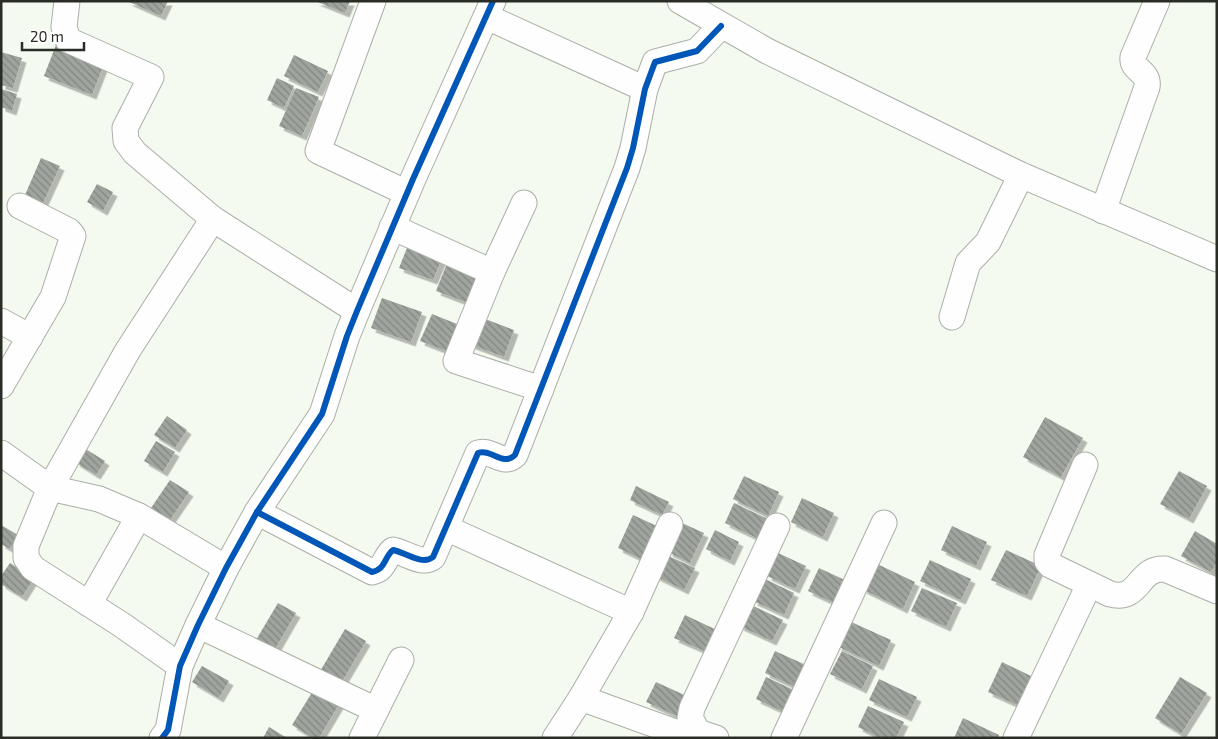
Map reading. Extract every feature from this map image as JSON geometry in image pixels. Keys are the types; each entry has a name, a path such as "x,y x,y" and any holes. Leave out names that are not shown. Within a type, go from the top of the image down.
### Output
{"street":[{"path":"67,1 64,27 68,40 151,77 125,128 126,141 135,153 213,219 357,311"},
{"path":"374,1 318,152 407,193"},
{"path":"680,1 716,15 767,51 1021,175 1217,259"},
{"path":"1103,211 1147,87 1148,81 1146,76 1134,65 1133,57 1157,1"},
{"path":"162,738 168,730 180,666 198,625 226,568 257,512 322,414 357,311 392,227 490,9 645,89"},
{"path":"257,512 372,572 378,571 383,567 390,551 393,550 423,560 429,560 433,557 478,453 487,452 506,460 511,459 515,455 634,148 645,89 655,62 697,51 716,15"},
{"path":"952,317 968,263 988,242 1021,175"},
{"path":"524,203 492,272 456,361 541,389"},
{"path":"1,386 53,297 73,236 69,231 20,206"},
{"path":"180,666 33,568 26,558 26,546 50,488 128,350 213,219"},
{"path":"392,227 492,272"},
{"path":"1,321 30,337"},
{"path":"1,453 50,488 99,499 139,516 226,568"},
{"path":"1085,465 1047,555 1047,561 1050,565 1089,585 1118,596 1126,595 1133,590 1150,571 1157,568 1165,569 1217,591"},
{"path":"89,604 139,516"},
{"path":"784,738 884,523"},
{"path":"555,738 581,698 630,612 670,525"},
{"path":"707,735 690,718 692,708 777,526"},
{"path":"446,528 630,612"},
{"path":"1016,738 1089,585"},
{"path":"198,625 376,710"},
{"path":"362,738 401,660"},
{"path":"581,698 688,736 707,735"}],"building":[{"path":"127,1 168,1 161,16"},
{"path":"315,1 350,1 345,13"},
{"path":"56,45 104,64 92,95 44,76"},
{"path":"1,52 22,58 13,88 1,85"},
{"path":"294,55 328,71 318,92 284,76"},
{"path":"277,78 294,86 284,108 267,100"},
{"path":"296,88 319,97 302,136 279,126"},
{"path":"1,89 17,94 12,111 1,107"},
{"path":"41,158 60,166 43,203 25,195"},
{"path":"97,184 113,192 103,211 87,202"},
{"path":"409,243 443,256 433,280 399,268"},
{"path":"448,261 479,272 468,303 436,291"},
{"path":"382,298 422,312 411,342 371,328"},
{"path":"432,314 462,326 451,353 420,341"},
{"path":"480,317 514,330 504,357 469,344"},
{"path":"167,416 187,430 175,448 154,435"},
{"path":"1045,417 1083,438 1061,477 1023,457"},
{"path":"156,441 175,452 163,472 144,461"},
{"path":"84,448 105,461 96,475 75,462"},
{"path":"1179,471 1207,486 1189,519 1160,504"},
{"path":"744,476 779,492 768,516 733,499"},
{"path":"170,480 189,492 170,520 151,508"},
{"path":"636,486 669,502 662,515 630,500"},
{"path":"802,498 834,513 823,537 791,522"},
{"path":"734,503 770,520 761,540 725,523"},
{"path":"633,515 659,527 643,560 618,548"},
{"path":"682,523 704,533 690,563 668,552"},
{"path":"1,525 18,535 10,549 1,544"},
{"path":"952,526 987,542 976,566 941,550"},
{"path":"715,530 739,542 730,561 706,549"},
{"path":"1195,531 1217,544 1217,562 1211,572 1181,556"},
{"path":"1006,550 1041,566 1027,596 991,580"},
{"path":"778,553 806,566 795,589 767,576"},
{"path":"666,555 695,568 684,590 655,576"},
{"path":"930,560 971,579 961,600 920,581"},
{"path":"10,563 34,578 22,597 1,584 1,576"},
{"path":"875,563 915,582 903,609 862,589"},
{"path":"819,568 847,581 836,604 808,591"},
{"path":"763,578 794,593 784,615 753,601"},
{"path":"922,588 957,603 946,627 911,611"},
{"path":"278,603 296,613 271,656 253,645"},
{"path":"749,604 783,620 772,641 739,626"},
{"path":"685,615 721,632 711,654 674,638"},
{"path":"849,621 891,640 879,666 837,646"},
{"path":"345,629 366,641 340,685 319,673"},
{"path":"775,651 808,666 797,688 765,673"},
{"path":"842,651 873,666 862,689 830,674"},
{"path":"1002,662 1031,676 1017,705 988,692"},
{"path":"202,666 229,681 219,698 192,682"},
{"path":"766,677 798,692 788,714 756,699"},
{"path":"1180,677 1207,693 1181,734 1155,718"},
{"path":"879,679 917,697 907,717 869,700"},
{"path":"656,682 691,698 681,718 646,702"},
{"path":"316,686 341,701 319,738 313,738 292,725"},
{"path":"868,706 904,722 896,738 880,738 858,727"},
{"path":"963,718 999,735 998,738 954,738"},
{"path":"269,727 287,738 263,738"}],"cycle path":[{"path":"162,738 168,730 180,666 198,625 226,568 257,512 322,414 357,311 413,179 493,1"},
{"path":"257,512 372,572 382,566 393,550 424,560 433,557 478,453 488,453 506,459 515,455 627,168 645,89 655,62 697,51 721,26"}]}
